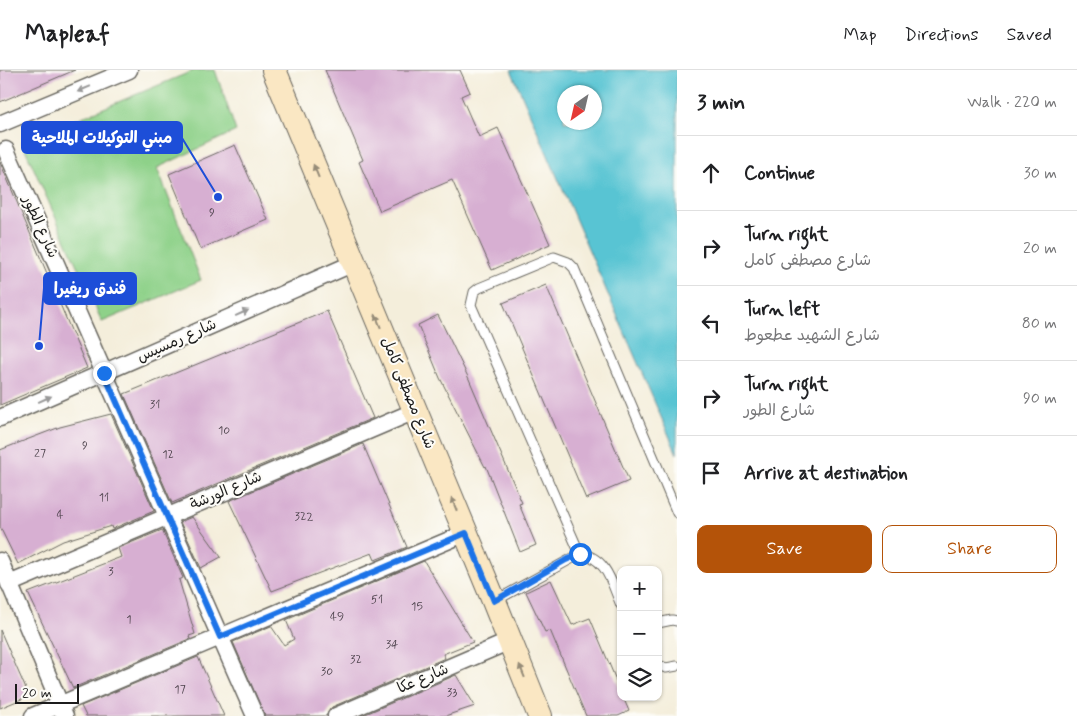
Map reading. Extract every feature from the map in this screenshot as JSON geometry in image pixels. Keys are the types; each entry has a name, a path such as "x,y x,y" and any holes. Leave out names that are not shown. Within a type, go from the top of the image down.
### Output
{"main road":[{"name":"شارع مصطفى كامل","path":"274,70 540,716"}],"street":[{"path":"0,124 129,70"},
{"name":"شارع الطور","path":"6,150 255,716"},
{"name":"شارع رمسيس","path":"0,418 354,263"},
{"name":"شارع الورشة","path":"9,584 415,411"},
{"path":"32,716 63,710 220,637 466,533"},
{"path":"0,562 63,710"},
{"name":"شارع عكا","path":"336,716 510,642"}],"lane":[{"path":"580,554 471,305 474,292 485,284 554,257 568,262 574,268 677,513"},
{"path":"494,601 580,554 588,555 601,563 617,597"},
{"path":"662,621 677,621"},
{"path":"662,666 676,668"}],"green space":[{"path":"195,70 215,70 236,131 157,168 201,280 102,322 22,142"}],"water":[{"path":"511,70 677,70 677,454"}],"building":[{"path":"0,70 75,70 0,102"},
{"path":"325,70 460,70 470,92 461,96 479,137 498,128 550,244 492,270 452,180 380,211 359,162 363,160"},
{"path":"235,145 268,220 200,249 169,174"},
{"path":"0,162 87,368 0,405"},
{"path":"546,285 629,481 586,499 503,303"},
{"path":"327,311 373,418 172,503 124,394"},
{"path":"438,315 469,379 522,503 519,504 536,545 520,552 486,466 440,378 418,325"},
{"path":"111,414 154,511 112,529 111,526 63,541 18,564 0,527 0,450 60,427"},
{"path":"363,444 407,547 375,560 372,553 272,591 229,501"},
{"path":"192,517 221,557 201,568 180,522"},
{"path":"162,530 183,578 179,580 195,634 189,636 190,639 73,688 28,593 121,557 118,548"},
{"path":"424,561 473,642 443,654 445,658 332,707 326,716 265,716 233,642 271,626 284,645 294,639 286,620"},
{"path":"551,580 572,625 590,618 617,682 617,701 625,701 629,711 618,716 586,716 550,630 545,632 526,592"},
{"path":"0,630 29,696 0,708"},
{"path":"198,657 224,716 86,716 81,706"},
{"path":"456,675 475,706 445,716 361,716"}],"place":[{"name":"مبني التوكيلات الملاحية","path":"218,197"},
{"name":"فندق ريفيرا","path":"39,346"}],"route":[{"path":"104,373 220,637 466,533 494,601 580,554"}]}
